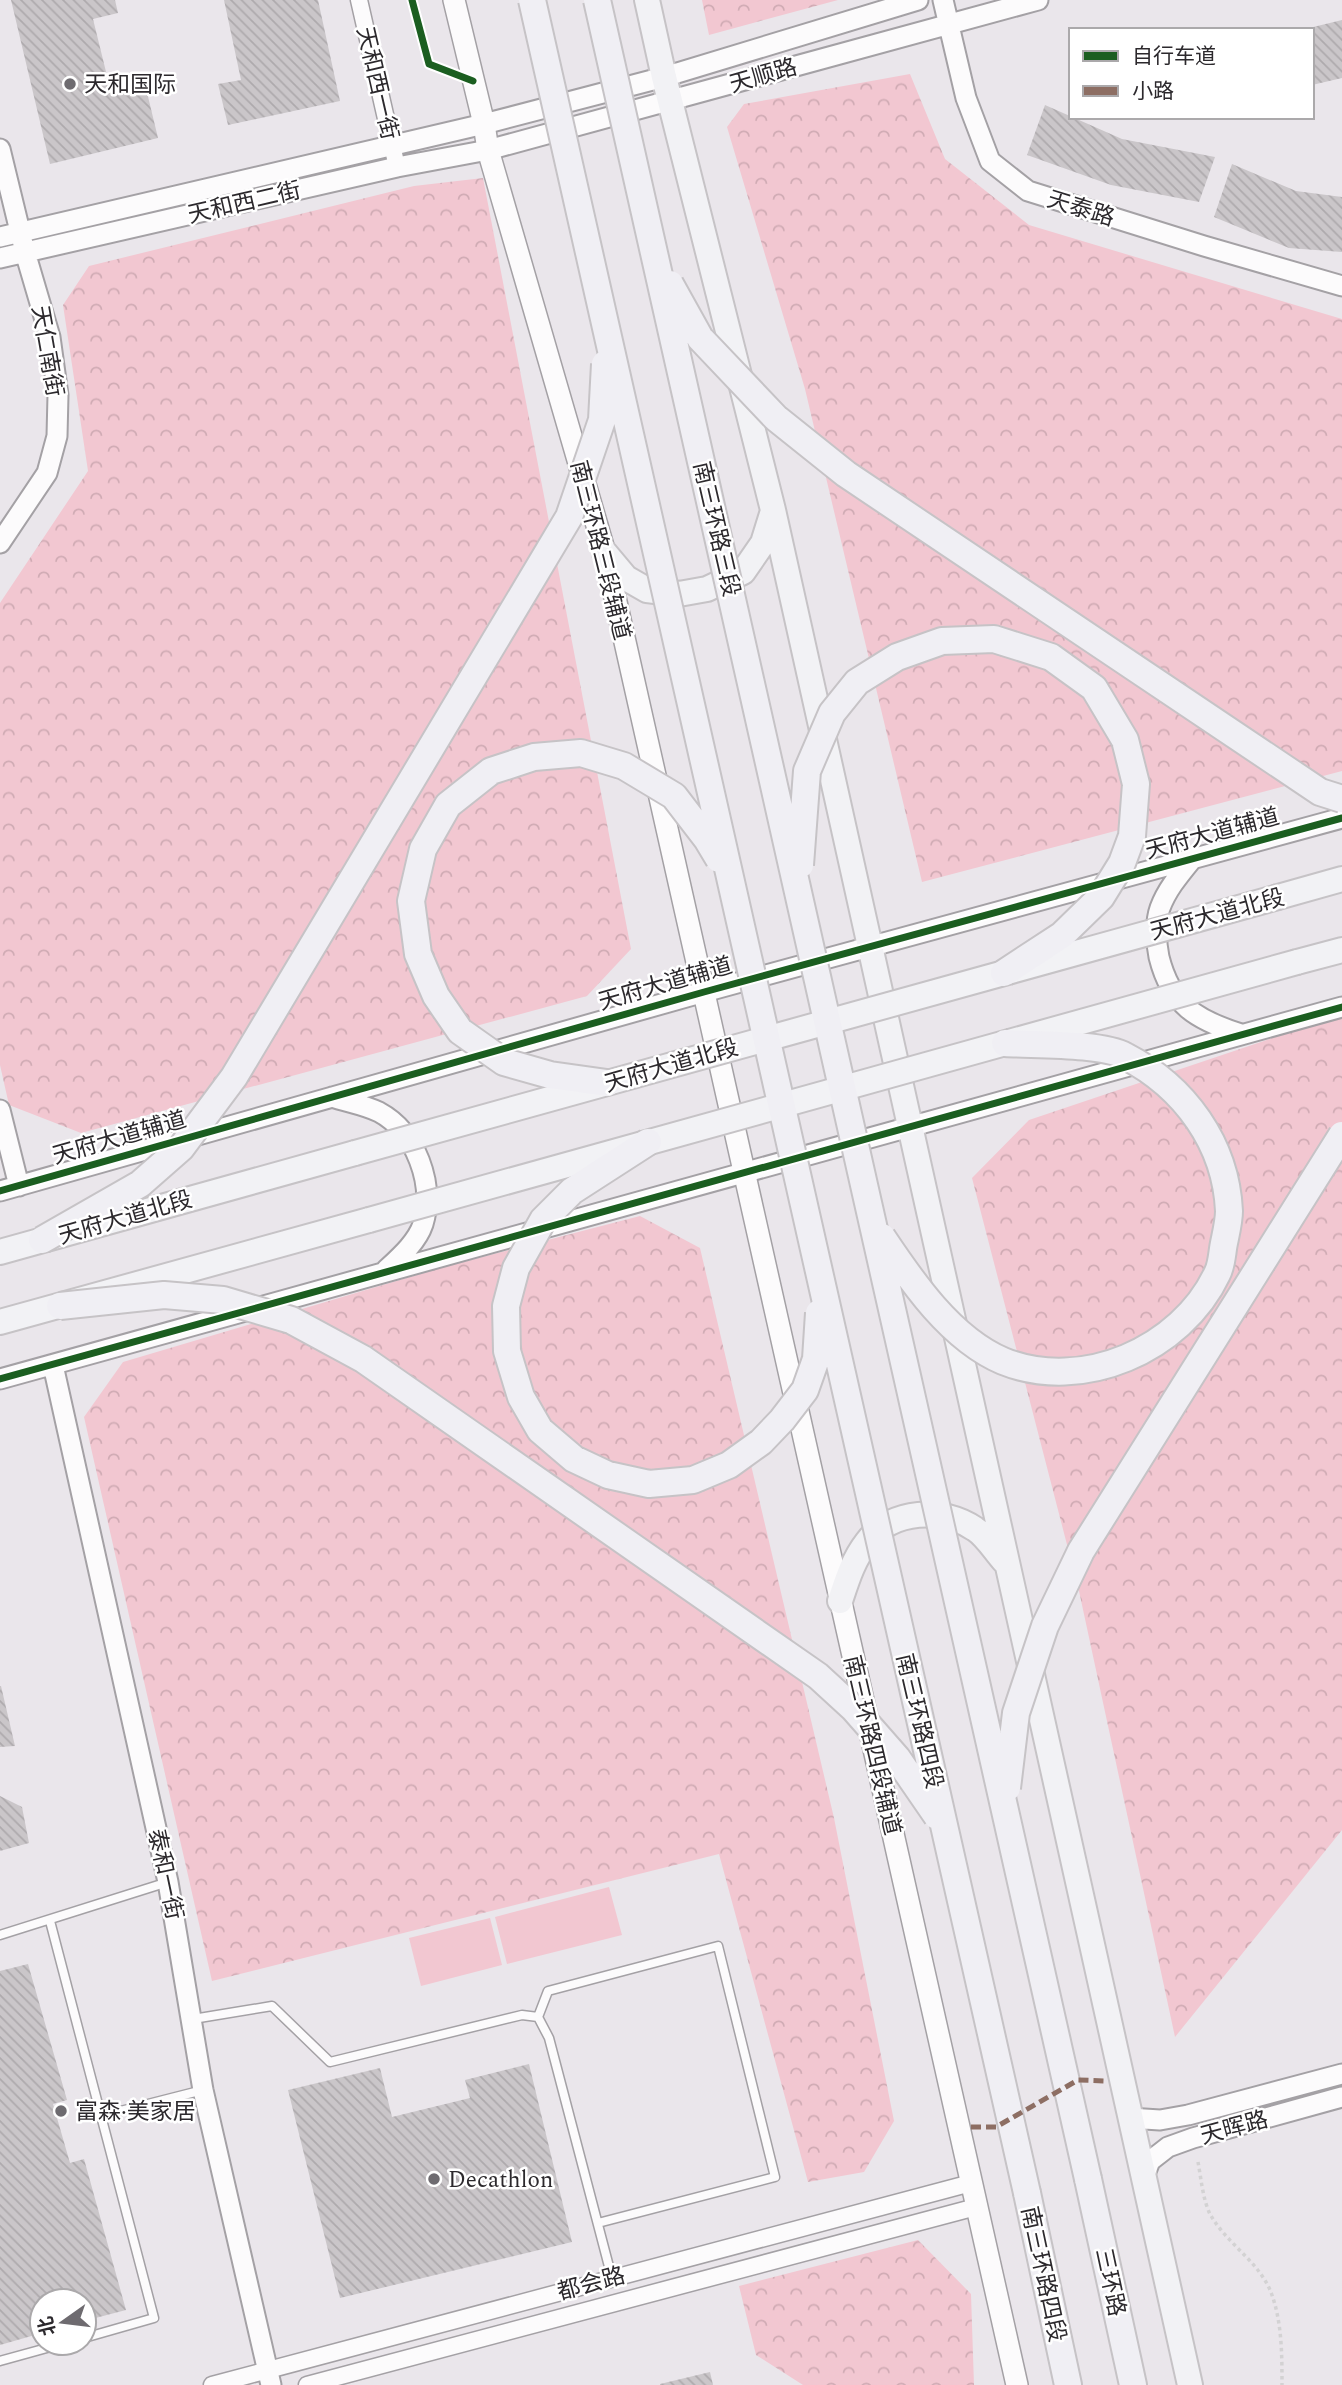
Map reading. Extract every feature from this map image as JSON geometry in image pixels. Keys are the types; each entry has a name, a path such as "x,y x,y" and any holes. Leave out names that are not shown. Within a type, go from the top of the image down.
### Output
{"highway":[{"path":"531,0 729,876"},
{"name":"南三环路三段","path":"597,0 873,1224"},
{"path":"656,259 700,338 776,418 846,474 1320,792 1342,799"},
{"path":"43,1240 140,1184 181,1147 234,1077 569,517 601,420 606,331"},
{"path":"798,891 807,771 832,713 857,682 897,657 942,642 994,639 1051,657 1094,688 1125,740 1136,784 1132,836 1122,863 1101,897 1062,935 1004,973"},
{"path":"607,1083 550,1075 504,1062 460,1031 436,996 418,954 411,901 423,849 449,805 491,771 534,757 581,753 624,766 674,796 729,876"},
{"name":"南三环路四段","path":"729,876 1068,2385"},
{"path":"873,1224 912,1282 938,1313 975,1344 1002,1360 1044,1372 1116,1364 1156,1343 1193,1311 1218,1272 1229,1213 1223,1168 1203,1124 1168,1085 1124,1054 1087,1047 1005,1044"},
{"path":"1005,1807 1016,1713 1045,1626 1081,1551 1342,1135"},
{"path":"648,1142 572,1191 543,1220 516,1268 506,1306 507,1351 521,1397 540,1430 574,1459 608,1475 649,1484 693,1480 729,1465 761,1441 782,1420 805,1390 816,1359 821,1284"},
{"path":"873,1224 1005,1807"},
{"path":"60,1306 164,1295 223,1300 291,1320 363,1359 818,1676 854,1709 897,1758 944,1825"},
{"name":"三环路","path":"1005,1807 1133,2385"}],"main road":[{"name":"南三环路三段辅道","path":"454,0 488,150 605,553 729,1104"},
{"path":"647,0 773,510 1190,2385"},
{"path":"605,553 626,578 646,590 679,594 707,589 743,572 764,543 773,510"},
{"name":"天府大道北段","path":"0,1252 1342,879"},
{"path":"0,1322 1342,950"},
{"name":"南三环路四段辅道","path":"729,1104 1017,2385"},
{"path":"840,1601 854,1561 869,1539 896,1520 922,1514 955,1518 977,1530 1007,1564"}],"street":[{"name":"天和西一街","path":"359,0 397,167"},
{"name":"天顺路","path":"484,124 664,77 918,0"},
{"name":"天泰路","path":"943,0 966,98 990,161 1028,191 1342,286"},
{"name":"天顺路","path":"488,150 1038,0"},
{"name":"天和西二街","path":"0,237 484,124"},
{"name":"天仁南街","path":"0,149 25,252 50,337 58,395 57,436 47,472 0,543"},
{"name":"天和西二街","path":"0,258 397,167 488,150"},
{"name":"天府大道辅道","path":"0,1191 704,992 1342,818"},
{"path":"1193,858 1172,884 1160,910 1156,945 1164,975 1173,994 1189,1011 1212,1025 1242,1035"},
{"path":"0,1379 1342,1007"},
{"path":"332,1097 378,1112 401,1128 420,1159 426,1190 423,1224 406,1251 383,1273"},
{"path":"0,1110 19,1186"},
{"name":"泰和一街","path":"52,1365 168,1882 203,2090 270,2377"},
{"name":"天晖路","path":"1129,2118 1160,2120 1188,2115 1342,2074"},
{"name":"天晖路","path":"1143,2179 1150,2161 1168,2147 1342,2097"},
{"name":"都会路","path":"212,2385 270,2377 410,2332 971,2183"},
{"name":"都会路","path":"307,2385 976,2207"}],"lane":[{"path":"0,1935 168,1882"},
{"path":"50,1921 154,2318 98,2334"},
{"path":"598,2224 775,2177 718,1946 548,1991 538,2017 549,2038 612,2278"},
{"path":"193,2019 272,2006 330,2063 522,2015 538,2017"},
{"path":"101,2116 203,2090"},
{"path":"410,2332 416,2356"},
{"path":"0,2361 28,2353"}],"path":[{"path":"1198,2162 1209,2213 1230,2241 1259,2270 1270,2290 1278,2319 1282,2385"}],"green space":[{"path":"702,0 838,0 709,35"},
{"path":"910,74 945,159 1029,225 1342,319 1342,771 922,882 805,389 727,127 744,104"},
{"path":"483,178 631,949 587,996 81,1133 9,1105 0,1065 0,603 88,471 63,305 89,266 414,186"},
{"path":"1342,1017 1342,1830 1175,2037 1079,1591 972,1178 1029,1120 1326,1020"},
{"path":"640,1216 700,1248 834,1818 894,2121 864,2172 808,2182 719,1854 212,1981 84,1417 123,1362 440,1268"},
{"path":"609,1887 622,1935 507,1964 495,1917"},
{"path":"490,1918 502,1965 421,1986 409,1938"},
{"path":"918,2240 971,2294 974,2385 803,2385 756,2355 739,2286"}],"building":[{"name":"天和国际","path":"11,0 115,0 118,13 93,19 110,88 144,80 158,138 50,164"},
{"path":"224,0 318,0 340,101 228,125 218,84 241,80"},
{"path":"1342,20 1342,78 1314,85 1314,28 1309,28"},
{"path":"1045,105 1069,116 1069,119 1077,119 1122,139 1215,157 1199,202 1111,185 1027,155"},
{"path":"1232,164 1296,191 1342,197 1342,252 1289,248 1214,217"},
{"path":"1,1686 15,1746 0,1747"},
{"path":"0,1796 22,1807 29,1843 0,1851"},
{"path":"28,1964 67,2100 53,2104 70,2163 84,2159 126,2310 98,2317 98,2287 28,2287 28,2337 0,2345 0,1971"},
{"name":"Decathlon","path":"529,2064 572,2242 340,2298 288,2090 380,2068 392,2117 470,2098 465,2080"},
{"path":"710,2372 713,2385 660,2385 660,2384"}],"marked path":[{"path":"971,2127 996,2127 1078,2080 1107,2081"}],"cycle path":[{"path":"412,0 429,64 473,81"},
{"path":"0,1191 704,992 1342,818"},
{"path":"0,1379 1342,1007"}],"place":[{"name":"天和国际","path":"70,84"},
{"name":"富森·美家居","path":"61,2111"},
{"name":"Decathlon","path":"434,2179"}]}
